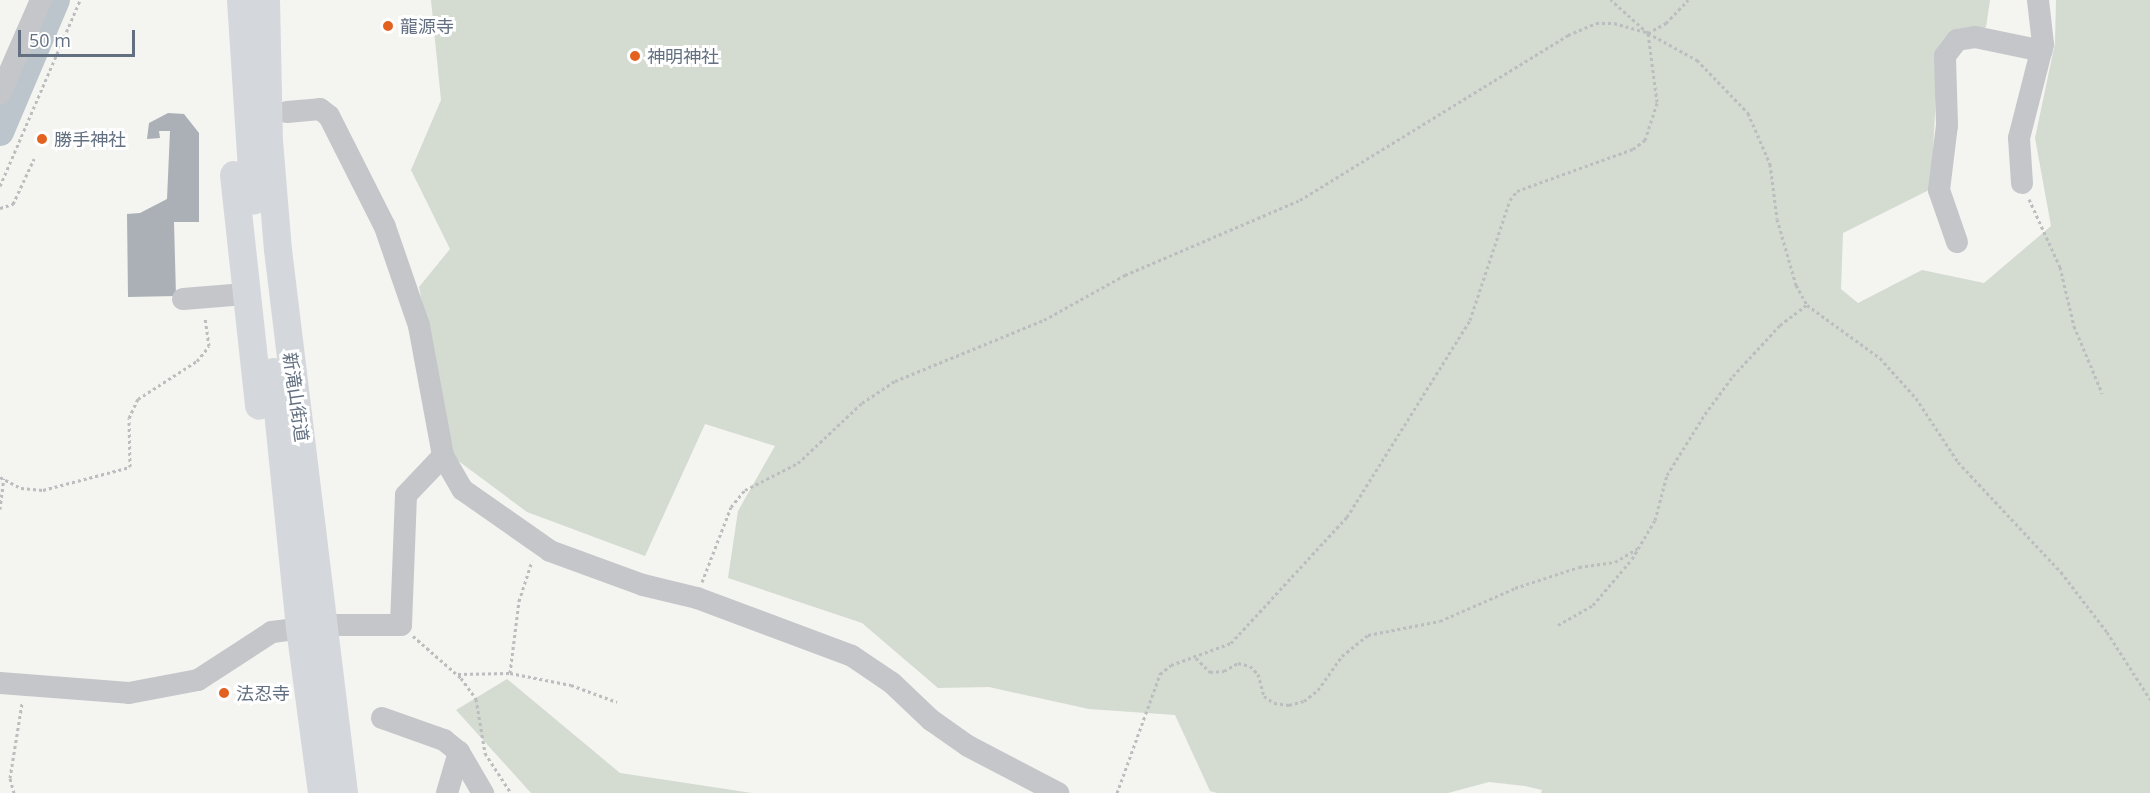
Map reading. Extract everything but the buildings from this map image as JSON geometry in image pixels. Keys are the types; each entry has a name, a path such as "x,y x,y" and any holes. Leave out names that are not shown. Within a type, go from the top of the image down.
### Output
{"main road":[{"path":"226,0 231,136 266,470 292,560"},
{"name":"新滝山街道","path":"241,0 252,182 292,560 336,712 344,793"},
{"name":"新滝山街道","path":"266,0 273,189 311,508 314,739 322,793"},
{"path":"282,0 287,112 299,267 324,474 311,508"},
{"path":"336,712 359,793"},
{"path":"305,793 305,772 314,739"}],"street":[{"path":"0,94 41,0"},
{"path":"2022,183 2019,138 2043,51 2038,0"},
{"path":"1957,242 1939,190 1947,125 1945,56 1957,40 1976,37 2043,51"},
{"path":"287,112 320,109 329,117 385,227 419,326 443,456 463,490 538,543 582,564 644,585 697,598 852,656 892,683 931,720 968,746 1058,793"},
{"path":"193,299 246,294"},
{"path":"0,683 129,693 198,680 269,633 313,627 401,625 406,495 443,456"},
{"path":"382,718 444,740 459,752 483,793"},
{"path":"447,793 459,752"}],"path":[{"path":"0,186 80,0"},
{"path":"1117,793 1152,687 1171,665 1231,643 1347,516 1470,320 1510,200 1517,191 1632,149 1645,140 1657,102 1648,33 1611,0"},
{"path":"1648,33 1666,23 1688,0"},
{"path":"697,598 726,517 745,490 798,463 862,403 895,381 1044,320 1125,275 1300,200 1568,35 1596,23 1614,23 1648,33 1697,60 1748,113 1770,164 1777,219 1796,285 1807,305 1880,358 1916,398 1958,462 2061,572 2107,632 2150,699"},
{"path":"0,208 13,204 34,159"},
{"path":"2022,183 2060,267 2074,326 2102,393"},
{"path":"0,509 2,478 21,488 43,490 130,467 129,418 138,399 180,375 209,346 193,299"},
{"path":"1558,625 1593,605 1639,548 1655,520 1667,475 1705,414 1733,375 1780,325 1807,305"},
{"path":"510,673 519,601 538,543"},
{"path":"1195,657 1210,672 1224,671 1239,663 1250,666 1258,674 1264,696 1274,704 1289,705 1304,701 1318,690 1342,656 1368,635 1440,621 1515,588 1579,567 1615,562 1639,548"},
{"path":"401,625 456,674 476,699 485,753 511,793"},
{"path":"456,674 510,673 571,685 617,702"},
{"path":"14,793 10,778 24,686"}],"shaded area":[{"path":"431,0 1990,0 1986,27 1938,56 1931,189 1843,233 1841,289 1858,303 1922,270 1984,283 2051,226 2035,138 2055,43 2056,0 2150,0 2150,793 1541,793 1542,790 1525,786 1489,782 1448,793 1217,793 1210,791 1175,715 1089,709 989,687 938,688 862,623 728,578 738,511 775,446 705,424 645,556 527,512 453,457 419,287 450,249 411,170 441,100"},
{"path":"507,679 620,773 752,793 531,793 456,710"}],"waterway":[{"path":"0,132 56,0"}],"place":[{"name":"龍源寺","path":"388,26"},
{"name":"神明神社","path":"635,56"},
{"name":"勝手神社","path":"42,139"},
{"name":"法忍寺","path":"224,693"}]}
